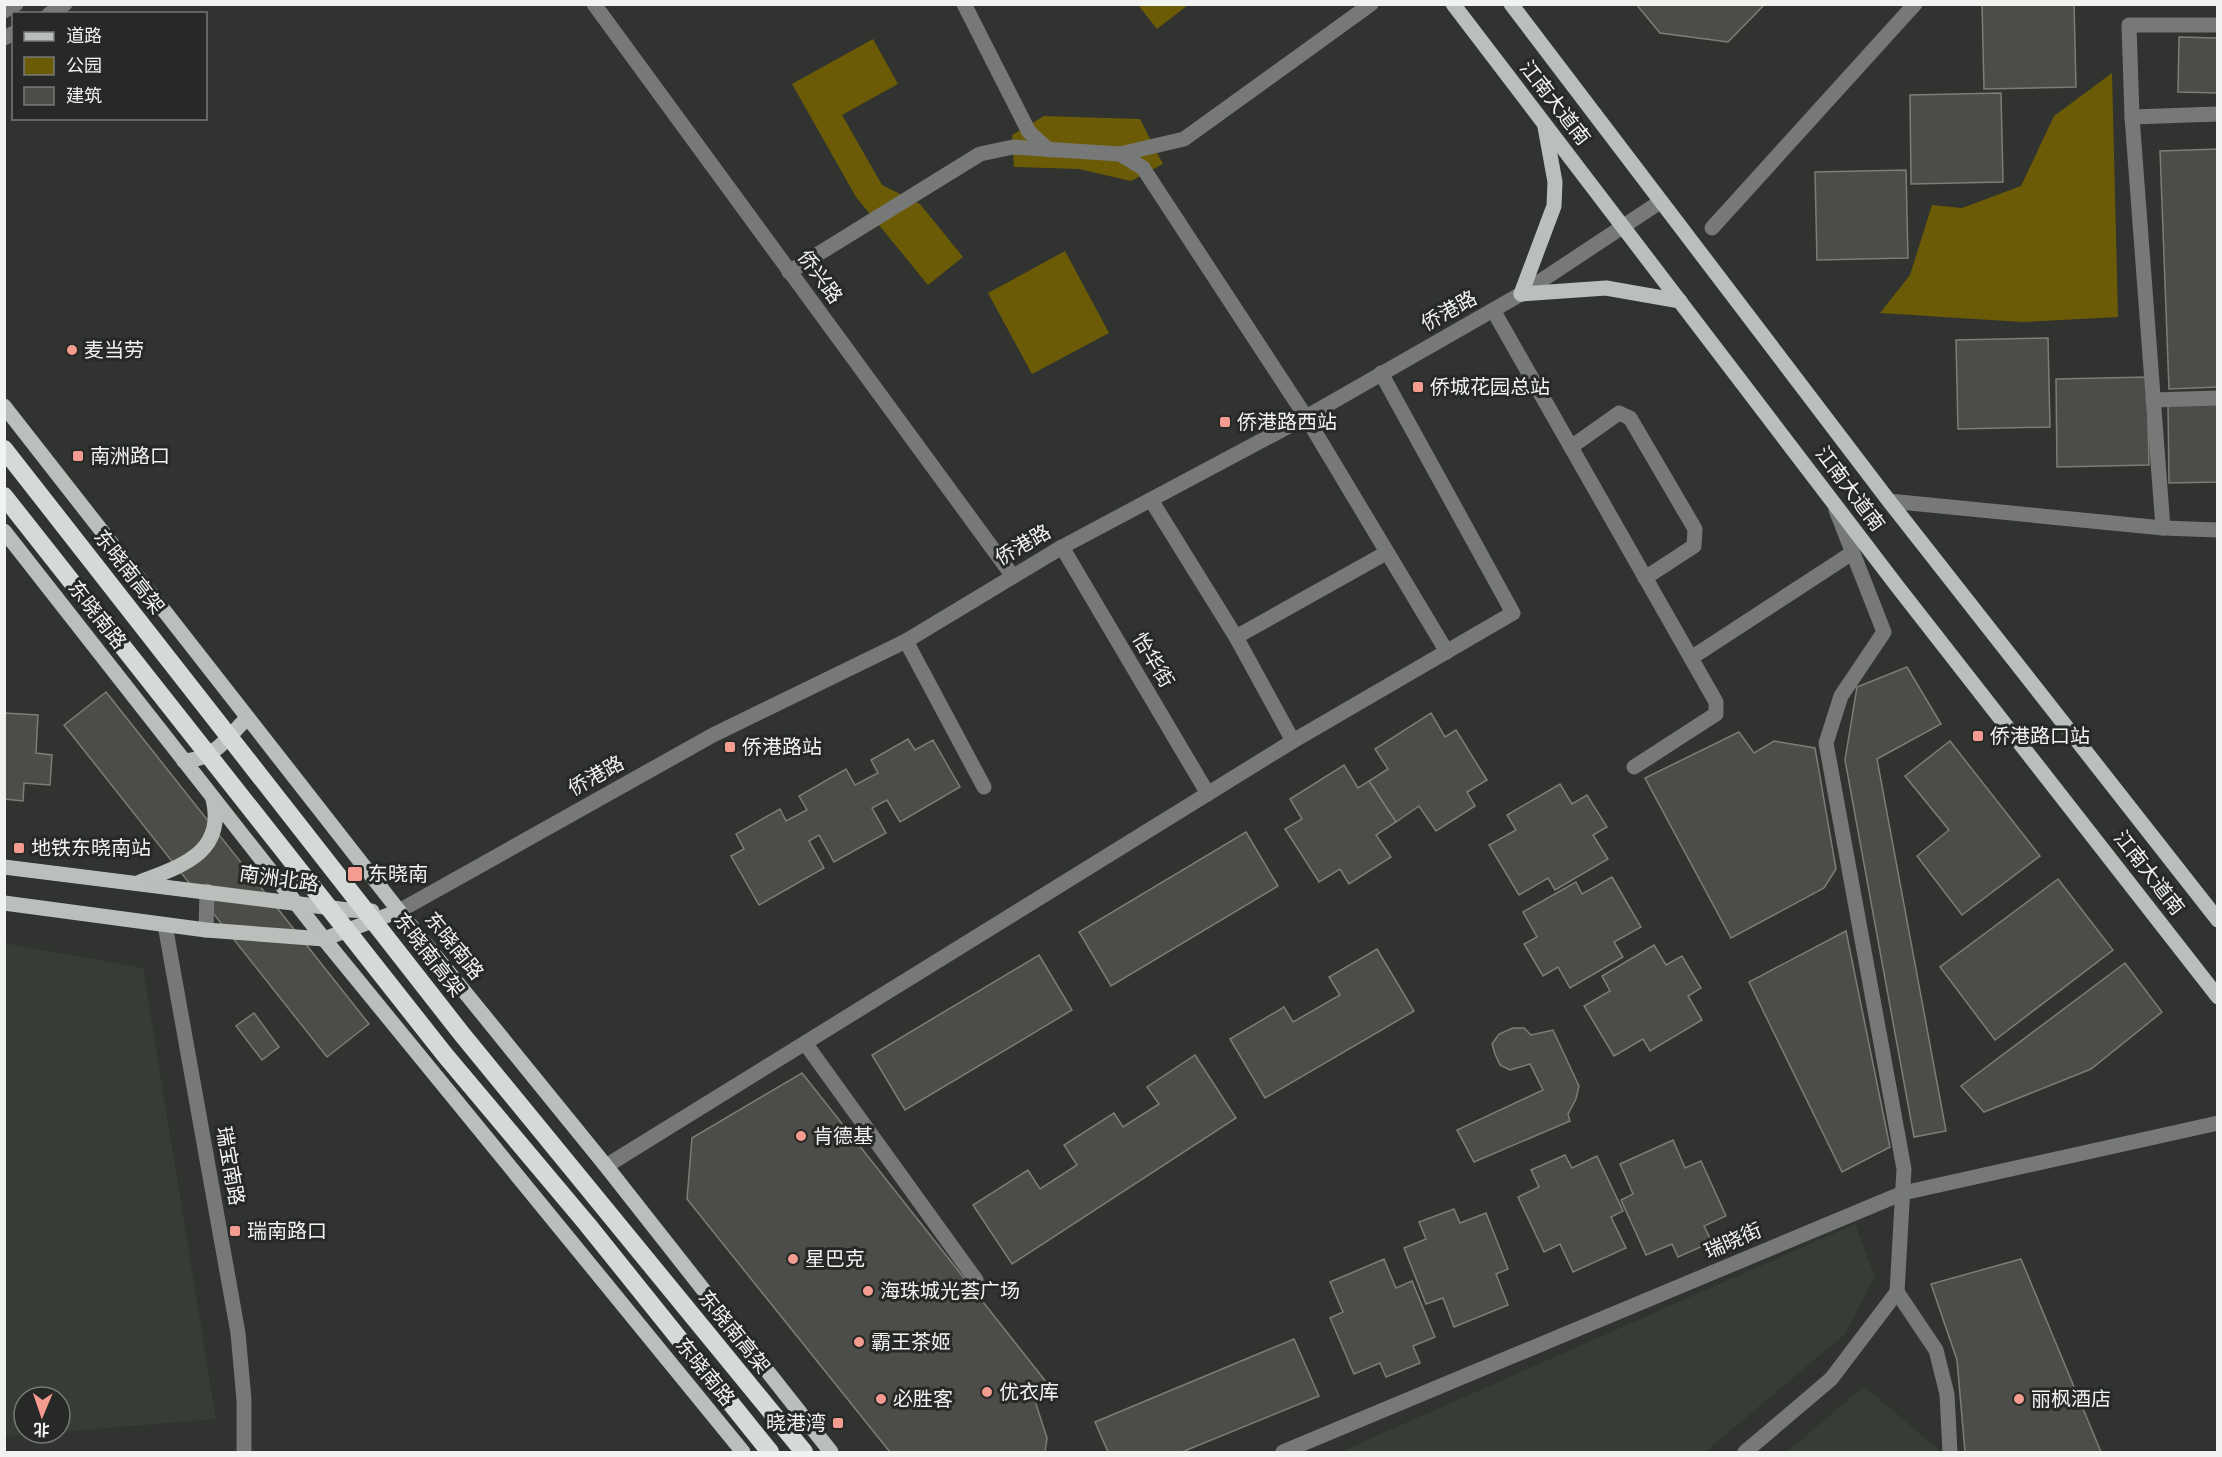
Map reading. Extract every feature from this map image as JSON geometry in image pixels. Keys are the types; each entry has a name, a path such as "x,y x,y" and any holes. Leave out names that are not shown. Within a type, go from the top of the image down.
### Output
{"highway":[{"name":"东晓南高架","path":"4,449 461,1033 804,1452"},
{"path":"4,496 445,1055 587,1224 770,1452"}],"main road":[{"name":"江南大道南","path":"1453,4 1834,504 2217,997"},
{"name":"江南大道南","path":"1510,4 1889,501 2217,921"},
{"path":"1545,123 1555,182 1554,206 1521,294 1606,288 1680,301"},
{"name":"东晓南路","path":"4,406 399,911 606,1166 831,1452"},
{"name":"东晓南路","path":"4,531 295,903 743,1452"},
{"path":"184,760 195,760 215,751 247,718"},
{"path":"138,882 176,868 196,856 209,843 216,829 212,796"},
{"name":"南洲北路","path":"4,867 348,910 399,911"},
{"path":"4,903 206,930 324,939 399,911"}],"street":[{"path":"4,10 16,4"},
{"path":"52,12 65,4"},
{"name":"侨兴路","path":"594,4 1012,575"},
{"path":"964,4 1029,132 1049,150"},
{"path":"789,272 980,154 1013,147 1120,154 1184,140 1371,4"},
{"path":"1712,228 1915,4"},
{"path":"2163,528 2132,117 2129,25 2217,25"},
{"path":"2132,117 2217,114"},
{"path":"1120,154 1143,168 1306,417 1447,652"},
{"name":"侨港路","path":"399,911 713,735 906,641 1012,575 1062,547 1306,417 1521,294 1660,202"},
{"path":"1493,310 1716,702 1716,714 1634,767"},
{"path":"606,1166 1293,741 1513,613 1381,373"},
{"path":"2153,400 2217,398"},
{"path":"1571,447 1618,413 1630,418 1695,529 1694,546 1645,578"},
{"path":"1150,500 1236,638 1293,741"},
{"path":"1889,501 2163,528 2217,530"},
{"path":"1745,1452 1831,1379 1897,1292 1904,1169 1826,743 1841,696 1884,632 1834,504"},
{"name":"怡华街","path":"1062,547 1208,794"},
{"path":"1236,638 1386,553"},
{"path":"1691,658 1852,553"},
{"path":"906,641 984,788"},
{"path":"206,930 207,891"},
{"name":"瑞宝南路","path":"165,925 238,1333 244,1400 244,1452"},
{"path":"805,1043 976,1280"},
{"name":"瑞晓街","path":"1283,1452 1903,1193 2217,1123"},
{"path":"1897,1292 1936,1350 1947,1394 1950,1452"}],"shaded area":[{"path":"4,943 143,968 216,1419 72,1431 72,1385 12,1385 12,1435 5,1436"},
{"path":"1855,1224 1875,1277 1845,1334 1705,1452 1340,1452"},
{"path":"1864,1386 1938,1449 1938,1452 1787,1452"}],"green space":[{"path":"1138,5 1188,5 1157,29"},
{"path":"873,39 898,84 842,115 882,185 920,204 963,257 928,285 856,197 792,84"},
{"path":"2112,73 2118,317 2023,322 1880,313 1910,275 1932,205 1962,208 2021,186 2054,116"},
{"path":"1044,116 1140,119 1163,164 1131,181 1079,169 1014,167 1012,135"},
{"path":"1065,251 1109,333 1032,374 988,293"}],"building":[{"path":"1636,4 1765,4 1728,42 1660,33"},
{"path":"1982,4 2074,4 2076,87 1984,89"},
{"path":"2179,37 2218,38 2218,93 2178,92"},
{"path":"2001,93 2003,182 1911,184 1910,95"},
{"path":"2218,149 2218,387 2169,389 2160,151"},
{"path":"1906,170 1908,258 1817,260 1815,172"},
{"path":"2048,338 2050,427 1958,429 1956,340"},
{"path":"2147,377 2149,465 2057,467 2056,379"},
{"path":"2218,403 2218,482 2169,483 2168,404"},
{"path":"1907,667 1941,724 1877,759 1946,1131 1914,1137 1845,760 1857,687"},
{"path":"106,692 369,1024 327,1057 64,725"},
{"path":"4,713 38,715 36,753 52,755 50,785 24,783 23,801 4,799"},
{"path":"1431,713 1445,737 1456,730 1487,780 1467,792 1475,806 1436,831 1419,806 1396,822 1369,781 1388,769 1375,749"},
{"path":"1739,732 1754,753 1774,741 1815,748 1836,869 1824,888 1731,938 1645,778"},
{"path":"908,739 915,750 933,740 960,787 900,822 887,800 872,808 886,833 834,862 819,835 809,841 824,868 759,905 731,856 744,849 736,834 780,809 786,821 807,810 799,796 846,769 855,785 878,773 871,760"},
{"path":"1950,741 2040,856 1962,915 1917,856 1949,830 1905,776"},
{"path":"1344,765 1358,788 1369,781 1396,822 1376,835 1391,857 1349,884 1340,869 1319,882 1285,829 1302,819 1290,799"},
{"path":"1560,784 1572,804 1587,795 1607,827 1593,835 1608,859 1555,890 1548,878 1519,895 1489,845 1516,830 1507,815"},
{"path":"1246,832 1278,886 1111,986 1079,932"},
{"path":"1612,877 1641,927 1614,942 1623,957 1570,988 1558,967 1543,976 1524,944 1537,937 1523,912 1576,882 1582,894"},
{"path":"2058,879 2113,950 1995,1040 1940,967"},
{"path":"1846,931 1890,1147 1842,1172 1749,982"},
{"path":"1654,945 1666,965 1682,956 1701,988 1688,996 1702,1020 1650,1051 1643,1039 1614,1056 1584,1006 1610,991 1602,976"},
{"path":"1377,949 1414,1011 1265,1098 1230,1039 1284,1007 1293,1022 1340,995 1329,977"},
{"path":"1039,955 1072,1010 905,1110 872,1055"},
{"path":"2125,963 2162,1012 2091,1069 1984,1112 1961,1086"},
{"path":"254,1013 279,1047 262,1060 236,1026"},
{"path":"1513,1028 1524,1028 1531,1035 1553,1030 1579,1086 1576,1099 1568,1114 1570,1121 1474,1162 1457,1130 1543,1090 1530,1064 1510,1070 1500,1065 1492,1044 1499,1034"},
{"path":"1195,1055 1236,1118 1012,1264 973,1205 1028,1170 1040,1189 1077,1165 1064,1145 1114,1113 1123,1127 1159,1104 1147,1087"},
{"name":"海珠城光荟广场","path":"802,1073 1047,1383 1034,1398 1047,1438 1045,1452 890,1452 687,1199 692,1138"},
{"path":"1673,1140 1685,1168 1701,1161 1726,1216 1704,1226 1712,1242 1678,1257 1672,1244 1646,1255 1621,1200 1633,1194 1620,1164"},
{"path":"1565,1155 1572,1168 1597,1156 1623,1211 1611,1217 1626,1248 1573,1272 1560,1244 1544,1252 1518,1197 1539,1187 1531,1170"},
{"path":"1454,1209 1460,1223 1486,1213 1508,1269 1496,1274 1508,1305 1454,1327 1443,1298 1426,1304 1404,1248 1426,1239 1419,1222"},
{"path":"1384,1259 1396,1288 1412,1281 1435,1337 1413,1346 1420,1363 1386,1377 1380,1363 1354,1374 1330,1318 1343,1312 1330,1282"},
{"path":"2021,1259 2101,1452 1965,1452 1957,1360 1931,1284"},
{"path":"1294,1339 1319,1396 1182,1452 1108,1452 1095,1422"}],"place":[{"name":"麦当劳","path":"72,350"},
{"name":"侨城花园总站","path":"1418,387"},
{"name":"侨港路西站","path":"1225,422"},
{"name":"南洲路口","path":"78,456"},
{"name":"侨港路口站","path":"1978,736"},
{"name":"侨港路站","path":"730,747"},
{"name":"地铁东晓南站","path":"19,848"},
{"name":"东晓南","path":"355,874"},
{"name":"肯德基","path":"801,1136"},
{"name":"瑞南路口","path":"235,1231"},
{"name":"星巴克","path":"793,1259"},
{"name":"海珠城光荟广场","path":"868,1291"},
{"name":"霸王茶姬","path":"859,1342"},
{"name":"优衣库","path":"987,1392"},
{"name":"必胜客","path":"881,1399"},
{"name":"丽枫酒店","path":"2019,1399"},
{"name":"晓港湾","path":"838,1423"}]}
